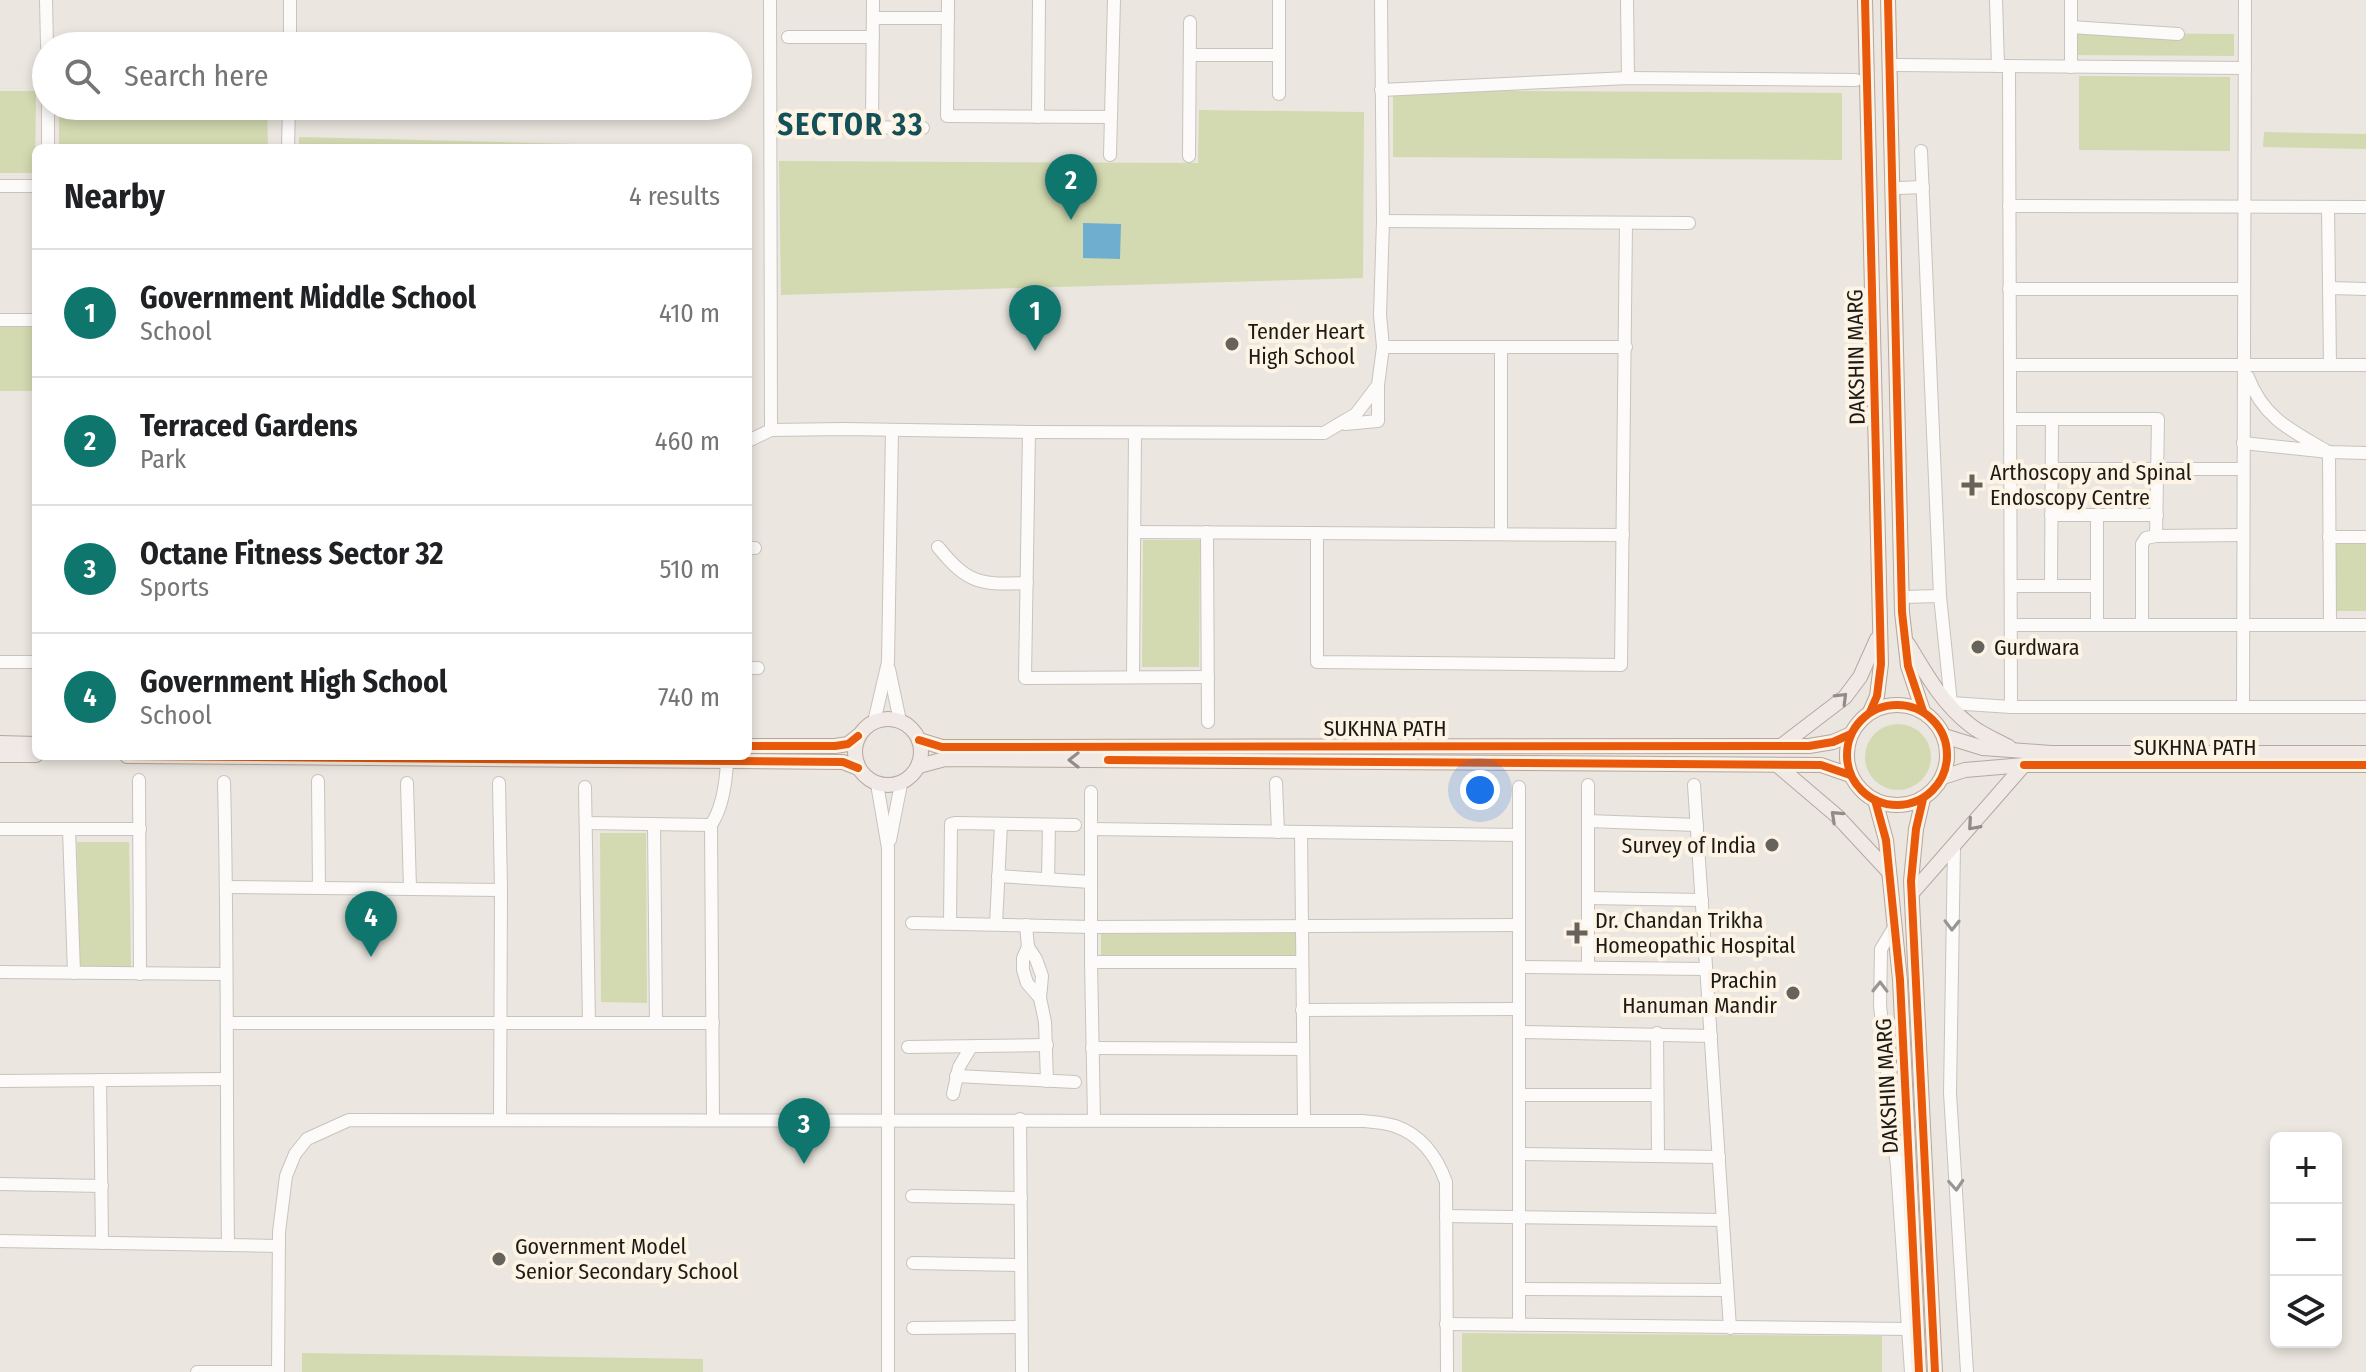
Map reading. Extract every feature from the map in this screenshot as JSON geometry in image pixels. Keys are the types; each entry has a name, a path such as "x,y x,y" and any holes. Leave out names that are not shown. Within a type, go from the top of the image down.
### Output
{"main road":[{"name":"DAKSHIN MARG","path":"1865,0 1881,664 1877,696 1870,712"},
{"name":"DAKSHIN MARG","path":"1888,0 1902,597 1908,666 1923,711"},
{"path":"1780,746 1845,697 1860,677 1880,631"},
{"path":"1906,641 1937,692 1950,707 1972,727 2013,750"},
{"path":"1903,704 1923,711 1937,724 1944,736 1948,761 1943,777 1923,799 1906,805 1875,800 1858,787 1850,775 1847,745 1854,728 1870,712 1903,704"},
{"path":"752,746 848,744 874,722 887,719 900,721 911,728 922,751 919,766 901,784 877,784 858,768 854,754 858,736"},
{"name":"SUKHNA PATH","path":"919,740 942,747 1780,746 1833,742 1851,734"},
{"name":"SUKHNA PATH","path":"1944,736 1983,748 2051,753 2366,753"},
{"path":"0,743 32,744"},
{"path":"0,755 32,755"},
{"name":"SUKHNA PATH","path":"919,766 945,759 1821,765 1850,775"},
{"path":"607,760 843,762 858,768"},
{"path":"1777,765 1837,816 1889,872"},
{"path":"1912,893 2024,765"},
{"name":"SUKHNA PATH","path":"1943,777 1965,770 2024,765 2366,765"},
{"name":"DAKSHIN MARG","path":"1923,799 1916,829 1912,893 1935,1372"},
{"name":"DAKSHIN MARG","path":"1875,800 1886,840 1900,980 1919,1372"}],"street":[{"path":"46,0 47,32"},
{"path":"290,0 290,32"},
{"path":"770,0 771,430"},
{"path":"872,127 873,0"},
{"path":"948,0 947,116 1111,117"},
{"path":"1038,117 1039,0"},
{"path":"1110,155 1114,0"},
{"path":"1279,0 1279,94"},
{"path":"1342,424 1378,421 1378,385 1383,347 1380,315 1383,221 1381,0"},
{"path":"1627,0 1628,78"},
{"path":"1996,0 2004,66 2009,206 2011,707"},
{"path":"2071,0 2071,67"},
{"path":"2243,707 2245,0"},
{"path":"873,18 948,18"},
{"path":"1189,156 1190,22"},
{"path":"2071,27 2178,34"},
{"path":"788,37 873,37"},
{"path":"1190,55 1279,55"},
{"path":"1896,65 2245,68"},
{"path":"1381,90 1628,78 1856,80"},
{"path":"48,120 48,144"},
{"path":"288,144 289,120"},
{"path":"786,126 923,128"},
{"path":"1921,151 1940,596 1951,703 2011,707 2366,707"},
{"path":"0,186 32,186"},
{"path":"1899,188 1923,187"},
{"path":"2009,206 2366,207"},
{"path":"2328,207 2330,365"},
{"path":"1383,221 1689,223"},
{"path":"1317,533 1317,662 1621,665 1626,223"},
{"path":"2330,288 2366,289"},
{"path":"2009,289 2244,289"},
{"path":"0,320 32,320"},
{"path":"1383,347 1626,347"},
{"path":"1501,347 1501,534"},
{"path":"2010,365 2245,368 2366,365"},
{"path":"2245,368 2255,395 2272,416 2329,452"},
{"path":"752,439 771,430 1324,433 1356,414 1378,385"},
{"path":"2012,419 2158,419 2156,536"},
{"path":"2051,586 2052,419"},
{"path":"874,722 888,662 892,431"},
{"path":"1029,432 1025,678 1208,677"},
{"path":"1133,676 1135,433"},
{"path":"2243,443 2366,453"},
{"path":"2329,452 2330,625"},
{"path":"2051,469 2243,469"},
{"path":"2051,515 2157,515"},
{"path":"2097,515 2097,625"},
{"path":"1135,532 1623,535"},
{"path":"1207,532 1208,722"},
{"path":"2142,625 2142,544 2146,538 2243,535"},
{"path":"2329,537 2366,537"},
{"path":"938,547 957,570 980,583 1027,583"},
{"path":"2011,586 2097,586"},
{"path":"1902,597 1940,596"},
{"path":"2012,625 2366,625"},
{"path":"0,662 32,662"},
{"path":"888,662 900,721"},
{"path":"713,1119 711,825 717,816 724,790 727,761"},
{"path":"139,780 140,974"},
{"path":"318,781 319,888"},
{"path":"224,782 228,1245"},
{"path":"407,783 410,889"},
{"path":"499,783 500,1120"},
{"path":"1276,783 1278,832"},
{"path":"877,784 888,848 888,1372"},
{"path":"888,848 901,784"},
{"path":"1588,785 1588,967"},
{"path":"1694,785 1730,1328"},
{"path":"585,787 589,1023"},
{"path":"1519,787 1519,1325"},
{"path":"1091,792 1094,1119"},
{"path":"1588,821 1697,825"},
{"path":"586,823 711,825"},
{"path":"950,923 949,827 955,823 1075,825"},
{"path":"654,824 656,1023"},
{"path":"996,924 1001,824"},
{"path":"1048,879 1049,825"},
{"path":"0,829 140,829"},
{"path":"69,829 74,973"},
{"path":"1092,829 1518,835"},
{"path":"1301,832 1304,1120"},
{"path":"1954,847 1950,1093 1967,1372"},
{"path":"998,876 1091,882"},
{"path":"227,887 501,890"},
{"path":"1589,898 1702,900"},
{"path":"912,923 1091,927 1518,925"},
{"path":"1026,925 1028,947 1023,958 1023,970 1027,983 1040,998 1047,1045 1047,1081"},
{"path":"1895,926 1881,949 1880,1005 1897,1167 1911,1372"},
{"path":"1091,962 1301,962"},
{"path":"1519,967 1706,969"},
{"path":"0,972 225,974"},
{"path":"1302,1010 1518,1009"},
{"path":"227,1023 713,1023"},
{"path":"1519,1032 1711,1036"},
{"path":"1657,1033 1658,1155"},
{"path":"908,1047 1047,1045"},
{"path":"953,1094 956,1076 971,1047"},
{"path":"1092,1048 1302,1049"},
{"path":"956,1076 1075,1082"},
{"path":"0,1081 225,1079"},
{"path":"100,1080 102,1243"},
{"path":"1519,1095 1657,1095"},
{"path":"197,1372 278,1372 279,1246 286,1176 295,1154 307,1139 349,1120 713,1119 1304,1120 1363,1121 1395,1126 1414,1136 1438,1159 1446,1182 1447,1372"},
{"path":"1020,1119 1022,1372"},
{"path":"1520,1154 1719,1157"},
{"path":"0,1184 102,1186"},
{"path":"912,1196 1021,1198"},
{"path":"1446,1216 1723,1220"},
{"path":"0,1241 279,1246"},
{"path":"913,1263 1021,1265"},
{"path":"1519,1289 1727,1290"},
{"path":"1446,1324 1909,1329"},
{"path":"913,1328 1021,1327"}],"green space":[{"path":"2077,33 2234,34 2234,56 2076,55"},
{"path":"2079,76 2230,77 2230,151 2079,150"},
{"path":"1393,90 1842,93 1842,160 1393,157"},
{"path":"0,91 32,91 32,120 36,120 32,173 0,173"},
{"path":"1199,110 1364,112 1363,278 781,295 779,161 1198,163"},
{"path":"59,120 267,120 268,144 59,144"},
{"path":"2264,132 2366,134 2366,149 2263,147"},
{"path":"299,137 575,144 299,144"},
{"path":"0,327 32,327 32,391 0,391"},
{"path":"1143,540 1200,540 1199,667 1142,667"},
{"path":"2336,543 2366,544 2366,611 2335,611"},
{"path":"1891,724 1905,724 1917,729 1926,738 1931,757 1929,770 1922,781 1905,790 1891,790 1879,785 1870,776 1865,764 1865,750 1870,738 1879,729"},
{"path":"600,833 646,833 647,1003 601,1002"},
{"path":"77,842 129,842 131,967 79,968"},
{"path":"1296,933 1296,957 1101,958 1101,934"},
{"path":"1462,1333 1882,1336 1882,1372 1462,1372"},
{"path":"302,1353 703,1359 703,1372 302,1372"}],"water":[{"path":"1083,223 1121,224 1120,259 1083,258"}],"cycle path":[{"path":"1865,0 1881,664 1877,696 1870,712"},
{"path":"1888,0 1902,612 1908,666 1923,711"},
{"path":"1897,705 1916,708 1933,719 1944,736 1947,755 1944,774 1933,791 1916,802 1897,805 1878,802 1861,791 1850,774 1847,755 1850,736 1861,719 1878,708 1897,705"},
{"path":"919,740 942,747 1809,746 1833,742 1851,734"},
{"path":"752,746 835,746 848,744 858,736"},
{"path":"604,760 843,762 858,768"},
{"path":"1108,760 1821,765 1850,775"},
{"path":"2024,765 2366,765"},
{"path":"1923,799 1916,829 1911,881 1935,1372"},
{"path":"1875,800 1886,840 1900,980 1919,1372"}],"place":[{"name":"Terraced Gardens","path":"1071,220"},
{"name":"Tender Heart High School","path":"1232,344"},
{"name":"Government Middle School","path":"1035,351"},
{"name":"Arthoscopy and Spinal Endoscopy Centre","path":"1972,485"},
{"name":"Gurdwara","path":"1978,647"},
{"name":"Survey of India","path":"1772,845"},
{"name":"Dr. Chandan Trikha Homeopathic Hospital","path":"1577,933"},
{"name":"Government High School","path":"371,957"},
{"name":"Prachin Hanuman Mandir","path":"1793,993"},
{"name":"Octane Fitness Sector 32","path":"804,1164"},
{"name":"Government Model Senior Secondary School","path":"499,1259"}],"district":[{"name":"SECTOR 33","path":"851,125"}]}
